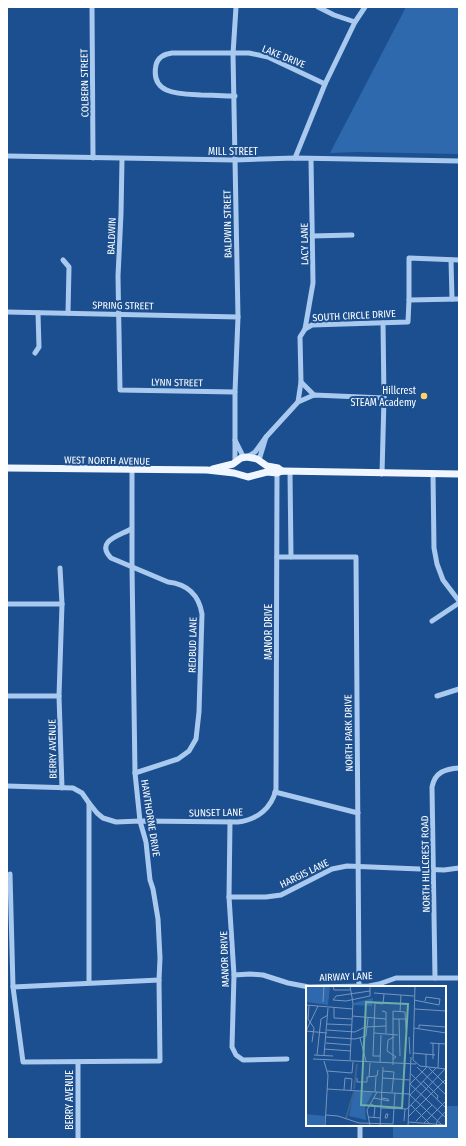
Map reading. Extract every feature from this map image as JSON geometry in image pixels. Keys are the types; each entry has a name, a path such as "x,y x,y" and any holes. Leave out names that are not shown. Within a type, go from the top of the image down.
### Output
{"main road":[{"name":"WEST NORTH AVENUE","path":"207,470 234,463 245,457 278,468 280,472"},
{"path":"260,461 262,468 260,473"},
{"path":"234,463 234,473"},
{"name":"WEST NORTH AVENUE","path":"7,468 207,470 234,473 248,477 267,472 459,474"}],"street":[{"name":"COLBERN STREET","path":"92,7 93,158"},
{"name":"BALDWIN STREET","path":"234,463 238,317 235,96 233,54 236,7"},
{"path":"318,7 334,15 355,22"},
{"path":"295,158 326,84 355,22 365,7"},
{"name":"LAKE DRIVE","path":"235,96 172,93 162,88 158,84 155,74 158,59 167,54 249,53 268,57 326,84"},
{"name":"MILL STREET","path":"7,156 122,159 236,160 295,158 459,161"},
{"name":"BALDWIN","path":"120,390 120,314 118,276 122,159"},
{"name":"LACY LANE","path":"305,329 313,283 311,159"},
{"path":"312,236 352,235"},
{"path":"459,260 409,258 409,300 459,299"},
{"path":"63,260 69,267 68,313"},
{"path":"451,260 452,299"},
{"name":"SOUTH CIRCLE DRIVE","path":"298,402 301,382 300,337 305,329 312,325 408,322 409,300"},
{"name":"SPRING STREET","path":"7,312 238,317"},
{"path":"36,353 39,347 38,313"},
{"path":"382,474 384,398 383,323"},
{"path":"301,382 314,395"},
{"name":"LYNN STREET","path":"120,390 235,392"},
{"path":"245,457 256,452 266,437 298,402 314,395 384,398"},
{"path":"260,461 266,437"},
{"name":"BALDWIN STREET","path":"235,440 245,457"},
{"name":"HAWTHORNE DRIVE","path":"78,1062 160,1061 160,958 158,919 150,880 146,842 140,821 135,773 131,529 132,470"},
{"name":"MANOR DRIVE","path":"275,792 277,557 280,472"},
{"path":"290,472 291,557"},
{"path":"432,621 459,602 443,580 437,564 434,548 433,474"},
{"name":"REDBUD LANE","path":"131,529 107,541 105,547 106,553 111,558 186,588 196,596 202,614 199,712 196,739 189,751 178,759 135,773"},
{"name":"NORTH PARK DRIVE","path":"277,557 356,557 359,986"},
{"name":"BERRY AVENUE","path":"60,568 62,604 60,696 62,788 67,787 78,790 86,797 89,803"},
{"path":"7,604 62,604"},
{"path":"437,696 459,690"},
{"path":"7,696 60,696"},
{"name":"NORTH HILLCREST ROAD","path":"435,978 432,787 436,777 443,771 459,768"},
{"path":"7,786 62,788"},
{"path":"275,792 358,813"},
{"name":"SUNSET LANE","path":"89,803 97,814 110,820 123,822 230,822 245,821 258,816 267,808 275,792"},
{"path":"89,803 89,982"},
{"name":"MANOR DRIVE","path":"230,822 229,897 234,975 232,1047 234,1052 244,1060 287,1059"},
{"name":"HARGIS LANE","path":"229,897 280,895 332,869 347,866 444,870 459,868"},
{"path":"10,874 13,987 23,1062 78,1062"},
{"name":"AIRWAY LANE","path":"234,975 263,975 288,983 306,986"},
{"name":"AIRWAY LANE","path":"359,986 379,984 396,978 459,978"},
{"path":"13,987 89,982 159,980"},
{"name":"BERRY AVENUE","path":"78,1062 78,1139"},
{"path":"360,1126 360,1139"}],"shaded area":[{"path":"406,7 459,7 459,154 357,152 330,153"},
{"path":"446,1106 459,1106 459,1139 393,1139 393,1126 446,1126"}],"place":[{"name":"Hillcrest STEAM Academy","path":"424,396"}]}
